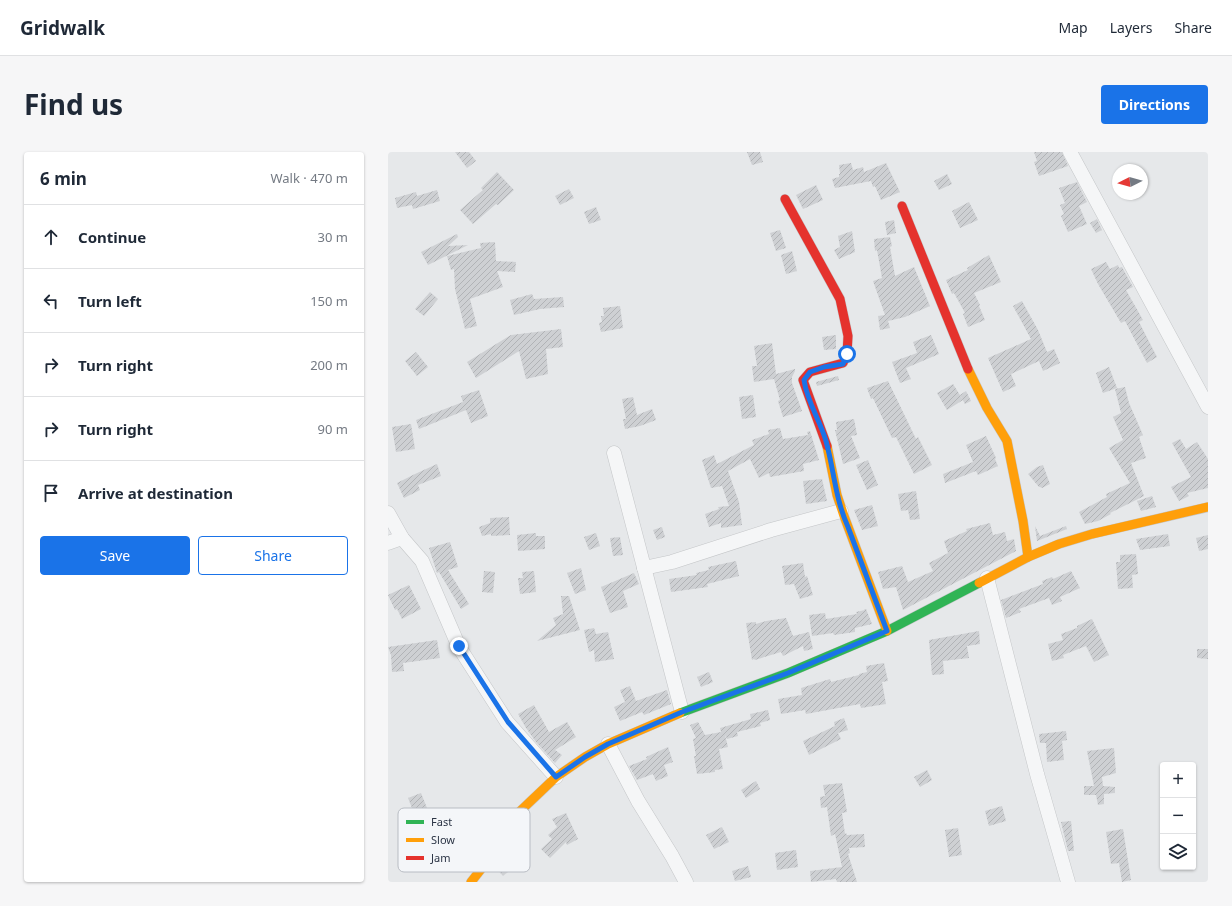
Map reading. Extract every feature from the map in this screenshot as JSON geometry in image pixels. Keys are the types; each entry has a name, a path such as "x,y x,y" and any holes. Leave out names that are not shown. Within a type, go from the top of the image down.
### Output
{"street":[{"path":"1070,152 1208,407"},
{"path":"785,199 840,299 848,336 847,354 843,364 824,367 810,372 804,380 810,404 822,427 841,512 887,631"},
{"path":"902,206 967,367 987,408 1007,441 1023,521 1028,557"},
{"path":"614,453 682,712"},
{"path":"523,808 556,777 585,757 608,744 682,712 788,673 887,631 1028,557 1059,544 1092,534 1208,507"},
{"path":"644,568 672,562 758,534 841,512"},
{"path":"388,513 402,538 422,561 459,646 503,716 556,777"},
{"path":"388,543 402,538"},
{"path":"987,578 1037,774 1068,882"},
{"path":"608,744 638,801 672,856 686,882"},
{"path":"471,882 479,872"}],"building":[{"path":"455,152 469,152 476,161 467,168"},
{"path":"747,152 760,152 763,162 752,165"},
{"path":"1034,152 1062,152 1068,166 1039,176 1034,162 1037,161"},
{"path":"851,163 853,170 863,167 864,172 886,163 900,192 881,200 875,186 873,187 871,181 835,188 832,179 839,177 839,165"},
{"path":"497,172 514,190 498,205 496,204 473,224 460,210 483,190 481,188"},
{"path":"947,174 952,184 939,190 934,181"},
{"path":"1077,182 1087,202 1079,206 1087,224 1068,232 1061,216 1064,214 1060,205 1065,203 1059,188"},
{"path":"816,185 823,200 803,209 796,195"},
{"path":"569,189 574,198 560,205 555,196"},
{"path":"437,190 440,201 413,209 412,205 397,208 395,198 416,192 417,196"},
{"path":"969,202 978,220 960,228 952,211"},
{"path":"596,207 601,220 589,224 584,212"},
{"path":"1097,219 1102,230 1096,233 1090,223"},
{"path":"894,220 896,233 887,235 885,222"},
{"path":"780,230 786,248 776,251 770,233"},
{"path":"852,231 855,252 839,259 834,250 840,247 838,236"},
{"path":"457,234 458,237 448,246 468,245 428,265 421,252"},
{"path":"890,237 892,246 890,247 895,276 914,267 930,306 905,317 888,321 890,328 880,330 878,316 885,315 873,281 882,278 877,250 875,251 874,239"},
{"path":"495,242 496,261 516,262 515,272 497,271 503,287 470,299 477,326 465,329 455,289 454,269 451,270 447,256 481,248 480,243"},
{"path":"792,251 797,271 786,274 781,255"},
{"path":"989,255 1001,282 974,293 985,320 968,327 963,314 965,313 954,293 952,294 946,280 968,270 967,268"},
{"path":"1106,262 1110,269 1118,265 1119,268 1122,267 1133,287 1126,290 1143,320 1139,322 1157,357 1147,363 1125,321 1121,323 1091,269"},
{"path":"430,292 438,299 424,316 415,309"},
{"path":"532,294 534,299 563,297 564,307 540,309 514,315 510,300"},
{"path":"1022,301 1038,330 1047,352 1054,349 1060,363 1043,371 1039,361 1011,374 1016,386 1003,392 988,358 1031,339 1013,306"},
{"path":"620,306 623,328 601,332 599,323 602,322 601,316 604,316 603,308"},
{"path":"561,329 563,347 546,349 548,374 526,379 519,351 476,378 467,362 511,335"},
{"path":"836,335 836,349 824,350 822,337"},
{"path":"931,335 939,354 906,368 911,379 900,383 892,362 917,353 913,342"},
{"path":"772,343 776,374 795,369 792,377 792,383 802,411 783,417 774,379 754,382 752,366 757,366 754,346"},
{"path":"416,352 428,367 417,376 405,361"},
{"path":"1109,367 1117,388 1103,393 1096,373"},
{"path":"838,376 839,380 817,386 816,382"},
{"path":"888,381 916,439 918,437 932,465 914,474 896,437 892,438 873,398 871,399 867,388"},
{"path":"953,384 963,400 947,410 937,393"},
{"path":"1125,387 1129,403 1143,435 1139,437 1146,458 1131,463 1144,496 1110,513 1111,514 1098,521 1085,524 1079,512 1107,497 1106,494 1130,483 1109,448 1123,440 1113,417 1121,413 1115,389"},
{"path":"479,390 488,416 471,423 466,410 419,429 416,420 463,402 461,396"},
{"path":"966,391 971,401 965,404 960,395"},
{"path":"753,395 756,417 742,419 739,397"},
{"path":"633,397 637,415 652,409 656,420 640,426 625,429 623,419 626,419 622,399"},
{"path":"854,419 857,435 851,436 860,458 843,464 835,430 837,430 836,422"},
{"path":"411,424 415,449 396,452 392,427"},
{"path":"780,428 783,439 808,435 807,432 810,431 819,460 803,464 804,471 770,477 769,473 759,478 750,459 728,471 739,502 742,525 721,528 721,523 709,527 705,514 719,509 718,507 729,506 722,486 711,488 702,460 714,455 717,464 754,445 752,440 769,434 768,430"},
{"path":"986,436 998,466 978,475 976,471 945,483 943,474 973,462 966,445"},
{"path":"1180,439 1186,449 1197,442 1208,459 1208,488 1187,493 1189,496 1179,501 1171,487 1191,477 1172,443"},
{"path":"868,460 878,485 867,490 856,465"},
{"path":"437,464 441,476 418,485 420,490 404,498 397,483"},
{"path":"1043,465 1050,484 1042,488 1039,487 1028,474 1037,467"},
{"path":"822,479 827,501 806,504 803,481"},
{"path":"916,491 920,519 910,520 908,510 901,511 898,494"},
{"path":"1152,496 1156,507 1141,511 1137,501"},
{"path":"872,505 878,526 862,530 854,510"},
{"path":"509,517 510,535 491,536 491,534 482,536 479,527 490,523 490,518"},
{"path":"990,523 993,535 1005,532 1007,541 1014,539 1016,551 903,610 896,587 883,589 878,572 902,566 908,582 933,571 929,563 948,553 944,541 967,531 966,529"},
{"path":"1035,526 1040,536 1066,526 1067,529 1037,541"},
{"path":"662,527 665,537 657,540 653,530"},
{"path":"536,533 536,536 545,536 545,549 518,551 517,535"},
{"path":"596,533 600,546 589,550 584,537"},
{"path":"1168,534 1170,546 1140,550 1136,539"},
{"path":"1208,535 1208,549 1199,551 1196,538"},
{"path":"620,537 623,555 613,556 610,538"},
{"path":"450,542 458,567 448,570 469,604 461,609 439,572 437,573 429,548"},
{"path":"1136,554 1138,574 1132,575 1133,588 1118,589 1116,562 1120,562 1120,555"},
{"path":"736,561 739,576 707,584 708,587 671,592 669,579 697,575 696,573 709,570 708,567"},
{"path":"803,563 805,577 807,576 813,595 800,599 794,584 785,585 782,566"},
{"path":"581,568 586,590 575,594 567,573"},
{"path":"484,571 495,572 493,593 482,592"},
{"path":"534,571 536,592 520,594 518,578 523,578 522,572"},
{"path":"1071,571 1080,588 1060,597 1062,601 1052,605 1049,598 1019,609 1021,612 1006,618 1001,600 1043,584 1042,581 1052,577 1053,579"},
{"path":"634,573 639,584 623,591 628,607 610,613 601,587"},
{"path":"409,585 421,609 402,619 397,609 395,610 388,595"},
{"path":"561,596 569,596 580,630 537,641 556,625 553,618 563,614"},
{"path":"864,609 866,609 872,624 855,628 855,632 812,636 809,615 825,613 826,619 857,614 856,612 865,610"},
{"path":"786,618 793,636 809,632 813,649 804,651 803,646 783,656 781,652 752,660 746,623 756,622 756,624"},
{"path":"1092,619 1109,655 1094,662 1086,646 1063,655 1064,658 1052,661 1048,644 1063,640 1061,634 1077,628 1077,626"},
{"path":"594,628 596,634 608,632 614,659 595,662 594,650 589,652 584,630"},
{"path":"979,631 980,644 967,646 969,658 943,661 944,674 932,675 929,640"},
{"path":"437,640 440,658 403,663 404,671 392,672 391,655 388,647"},
{"path":"1197,649 1208,649 1208,659 1197,658"},
{"path":"884,663 888,681 882,682 886,704 861,708 860,704 806,714 805,710 781,714 778,699 802,695 801,688 830,679 831,682 859,675 867,672 866,666"},
{"path":"709,672 713,682 701,687 697,677"},
{"path":"630,686 636,701 667,690 671,704 644,715 642,712 620,721 614,707 625,702 620,690"},
{"path":"534,705 549,732 567,722 576,737 555,750 562,755 555,763 536,742 518,714"},
{"path":"768,710 770,720 760,723 761,726 737,732 738,736 727,739 725,735 728,747 719,749 723,769 715,770 715,772 697,774 693,739 696,738 690,725 698,722 705,735 721,732 720,728 751,719 750,714"},
{"path":"844,718 848,730 838,733 841,739 809,755 803,741 835,726 834,722"},
{"path":"1066,731 1067,740 1062,741 1064,760 1047,762 1046,743 1040,743 1039,734"},
{"path":"668,747 673,762 664,765 668,776 656,781 653,774 637,780 629,766 647,759 646,757"},
{"path":"1114,748 1116,773 1102,777 1103,786 1115,787 1115,793 1104,794 1104,804 1098,805 1096,795 1084,795 1084,786 1094,786 1087,751"},
{"path":"927,770 932,780 920,787 914,777"},
{"path":"756,781 760,789 746,798 741,790"},
{"path":"842,783 847,812 842,813 845,834 864,834 865,847 849,848 850,853 848,854 857,882 837,882 836,879 811,882 810,871 842,867 835,834 831,836 827,807 821,808 820,797 825,796 823,785"},
{"path":"421,793 427,808 412,808 408,798"},
{"path":"1002,806 1006,821 989,826 985,811"},
{"path":"566,813 578,839 567,845 566,842 550,858 541,849 552,839 548,835 557,827 552,819"},
{"path":"1071,821 1074,851 1068,851 1061,822"},
{"path":"722,827 729,842 714,849 706,835"},
{"path":"958,828 962,855 949,857 945,830"},
{"path":"1123,829 1131,880 1122,882 1119,863 1111,864 1106,832"},
{"path":"796,850 798,867 777,870 775,853"},
{"path":"748,866 751,877 735,881 732,871"},
{"path":"500,872 508,872 503,876"}],"traffic: fast":[{"path":"680,713 788,673 887,631 979,583"}],"traffic: slow":[{"path":"968,369 987,408 1007,441 1023,521 1028,557"},
{"path":"827,446 837,495 887,631"},
{"path":"979,583 1028,557 1059,544 1092,534 1208,507"},
{"path":"523,808 556,777 585,757 608,744 680,713"},
{"path":"471,882 479,872"}],"traffic: jam":[{"path":"785,199 840,299 848,336 847,354 843,363 810,372 803,380 827,446"},
{"path":"902,206 968,369"}],"route":[{"path":"459,646 508,722 556,777 585,757 608,744 682,712 788,673 887,631 841,512 822,427 810,404 805,387 804,380 810,372 824,367 843,364 847,354"}]}
